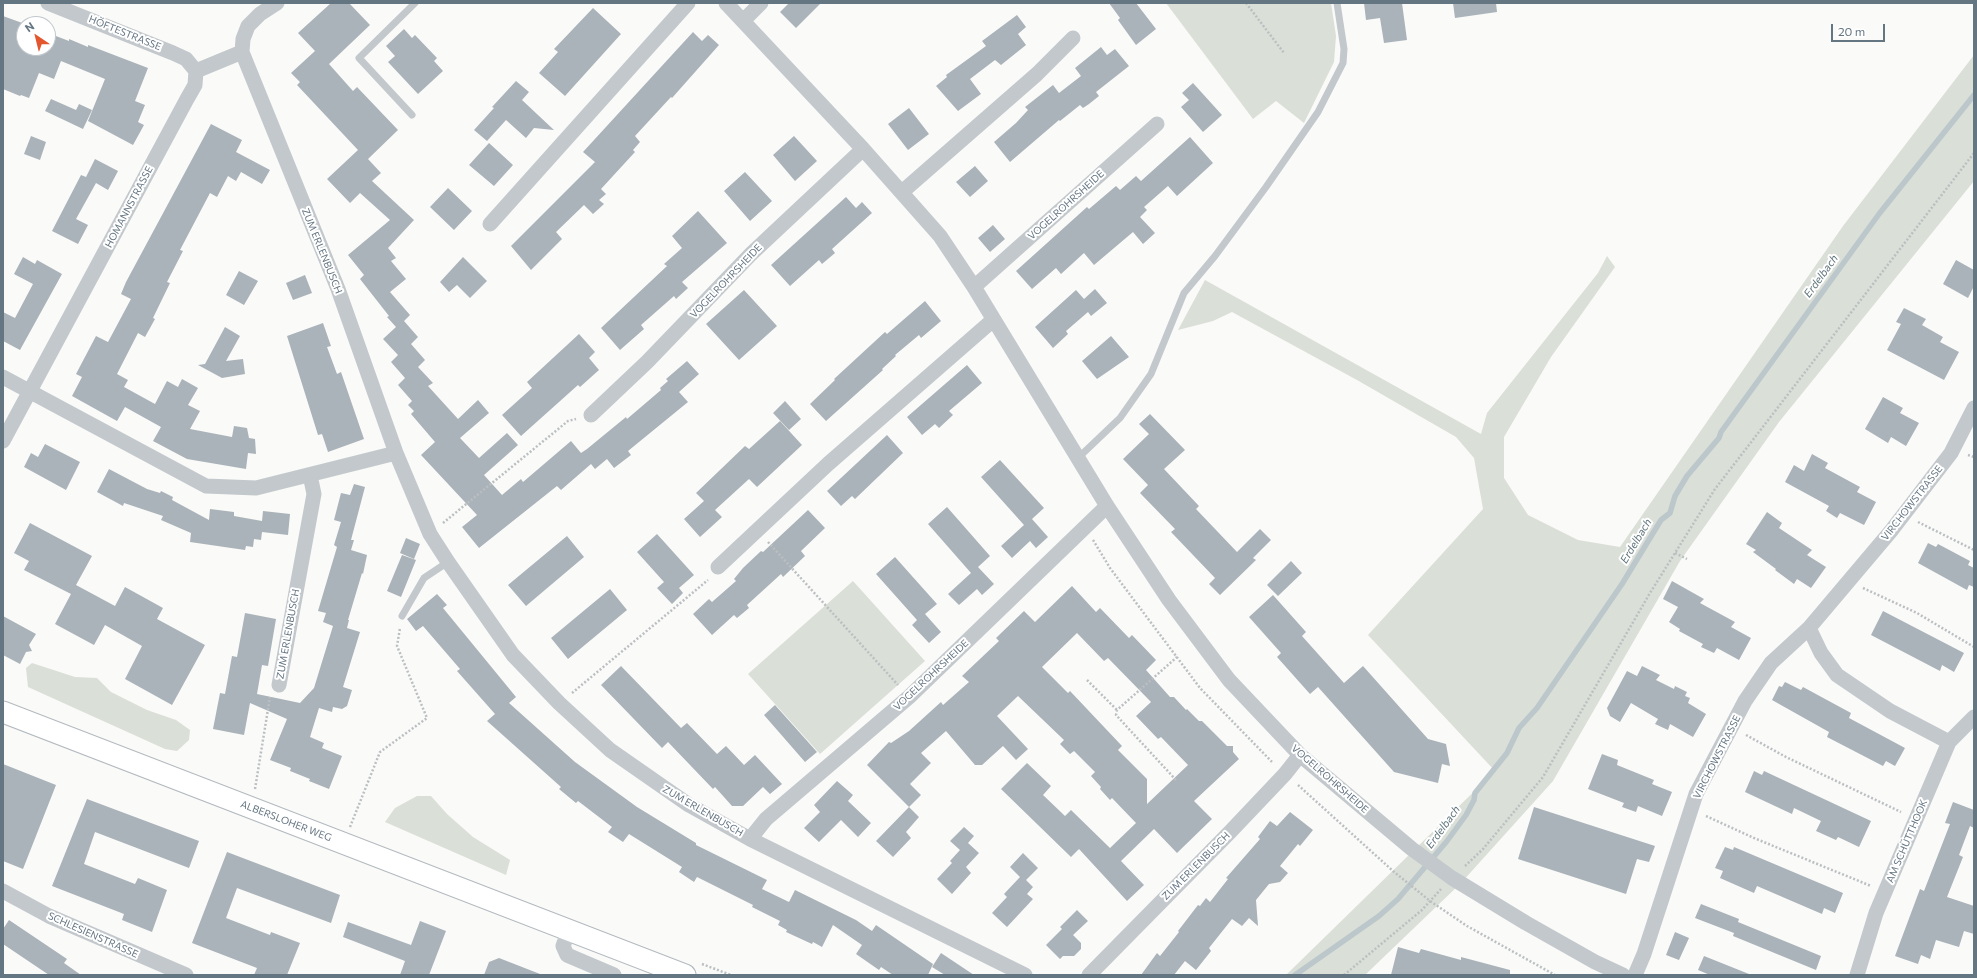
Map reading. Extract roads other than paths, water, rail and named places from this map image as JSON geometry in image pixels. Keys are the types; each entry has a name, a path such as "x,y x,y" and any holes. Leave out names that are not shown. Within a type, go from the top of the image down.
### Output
{"main road":[{"name":"ALBERSLOHER WEG","path":"3,712 685,975"}],"street":[{"name":"HÖFTESTRASSE","path":"48,3 173,52 186,59 196,71"},
{"path":"196,71 242,52 243,39 248,26 260,14 277,3"},
{"path":"490,224 688,3"},
{"name":"VOGELROHRSHEIDE","path":"726,3 902,192 940,236 974,287 1107,506 1169,600 1229,680 1300,755 1412,849 1449,876 1526,923 1595,962 1622,975"},
{"path":"743,21 761,3"},
{"path":"902,192 1037,74 1073,38"},
{"name":"ZUM ERLENBUSCH","path":"242,52 338,289 396,453 430,534 513,655 559,703 610,750 689,805 750,839 1025,975"},
{"name":"HOMANNSTRASSE","path":"3,441 188,99 195,85 196,71"},
{"name":"VOGELROHRSHEIDE","path":"974,287 1157,124"},
{"name":"VOGELROHRSHEIDE","path":"592,415 647,362 751,254 863,150"},
{"path":"718,567 828,464 993,320"},
{"path":"3,377 206,486 256,488 396,453"},
{"name":"VIRCHOWSTRASSE","path":"1635,975 1644,954 1696,794 1745,701 1771,663 1809,628 1904,514 1951,453 1974,408"},
{"name":"ZUM ERLENBUSCH","path":"279,685 314,494 310,475"},
{"name":"VOGELROHRSHEIDE","path":"750,839 766,819 909,697 1107,506"},
{"path":"1809,628 1821,653 1837,675 1890,711 1949,742"},
{"name":"AM SCHÜTTHOOK","path":"1857,975 1876,913 1949,742 1974,717"},
{"name":"ZUM ERLENBUSCH","path":"1088,975 1241,820 1285,774 1300,755"},
{"name":"SCHLESIENSTRASSE","path":"3,891 49,916 186,975"},
{"path":"569,930 563,946 567,955 614,975"}],"lane":[{"path":"412,115 359,58 415,3"},
{"path":"1078,458 1120,418 1151,374 1184,293 1215,256 1318,112 1343,64 1344,49 1337,3"},
{"path":"402,616 424,578 448,562"}],"waterway":[{"name":"Erdelbach","path":"1295,975 1379,916 1398,899 1447,841 1466,815 1474,800 1475,793 1507,753 1519,728 1537,708 1622,584 1661,520 1670,513 1675,496 1687,476 1719,438 1721,432 1879,214 1974,95"}]}
